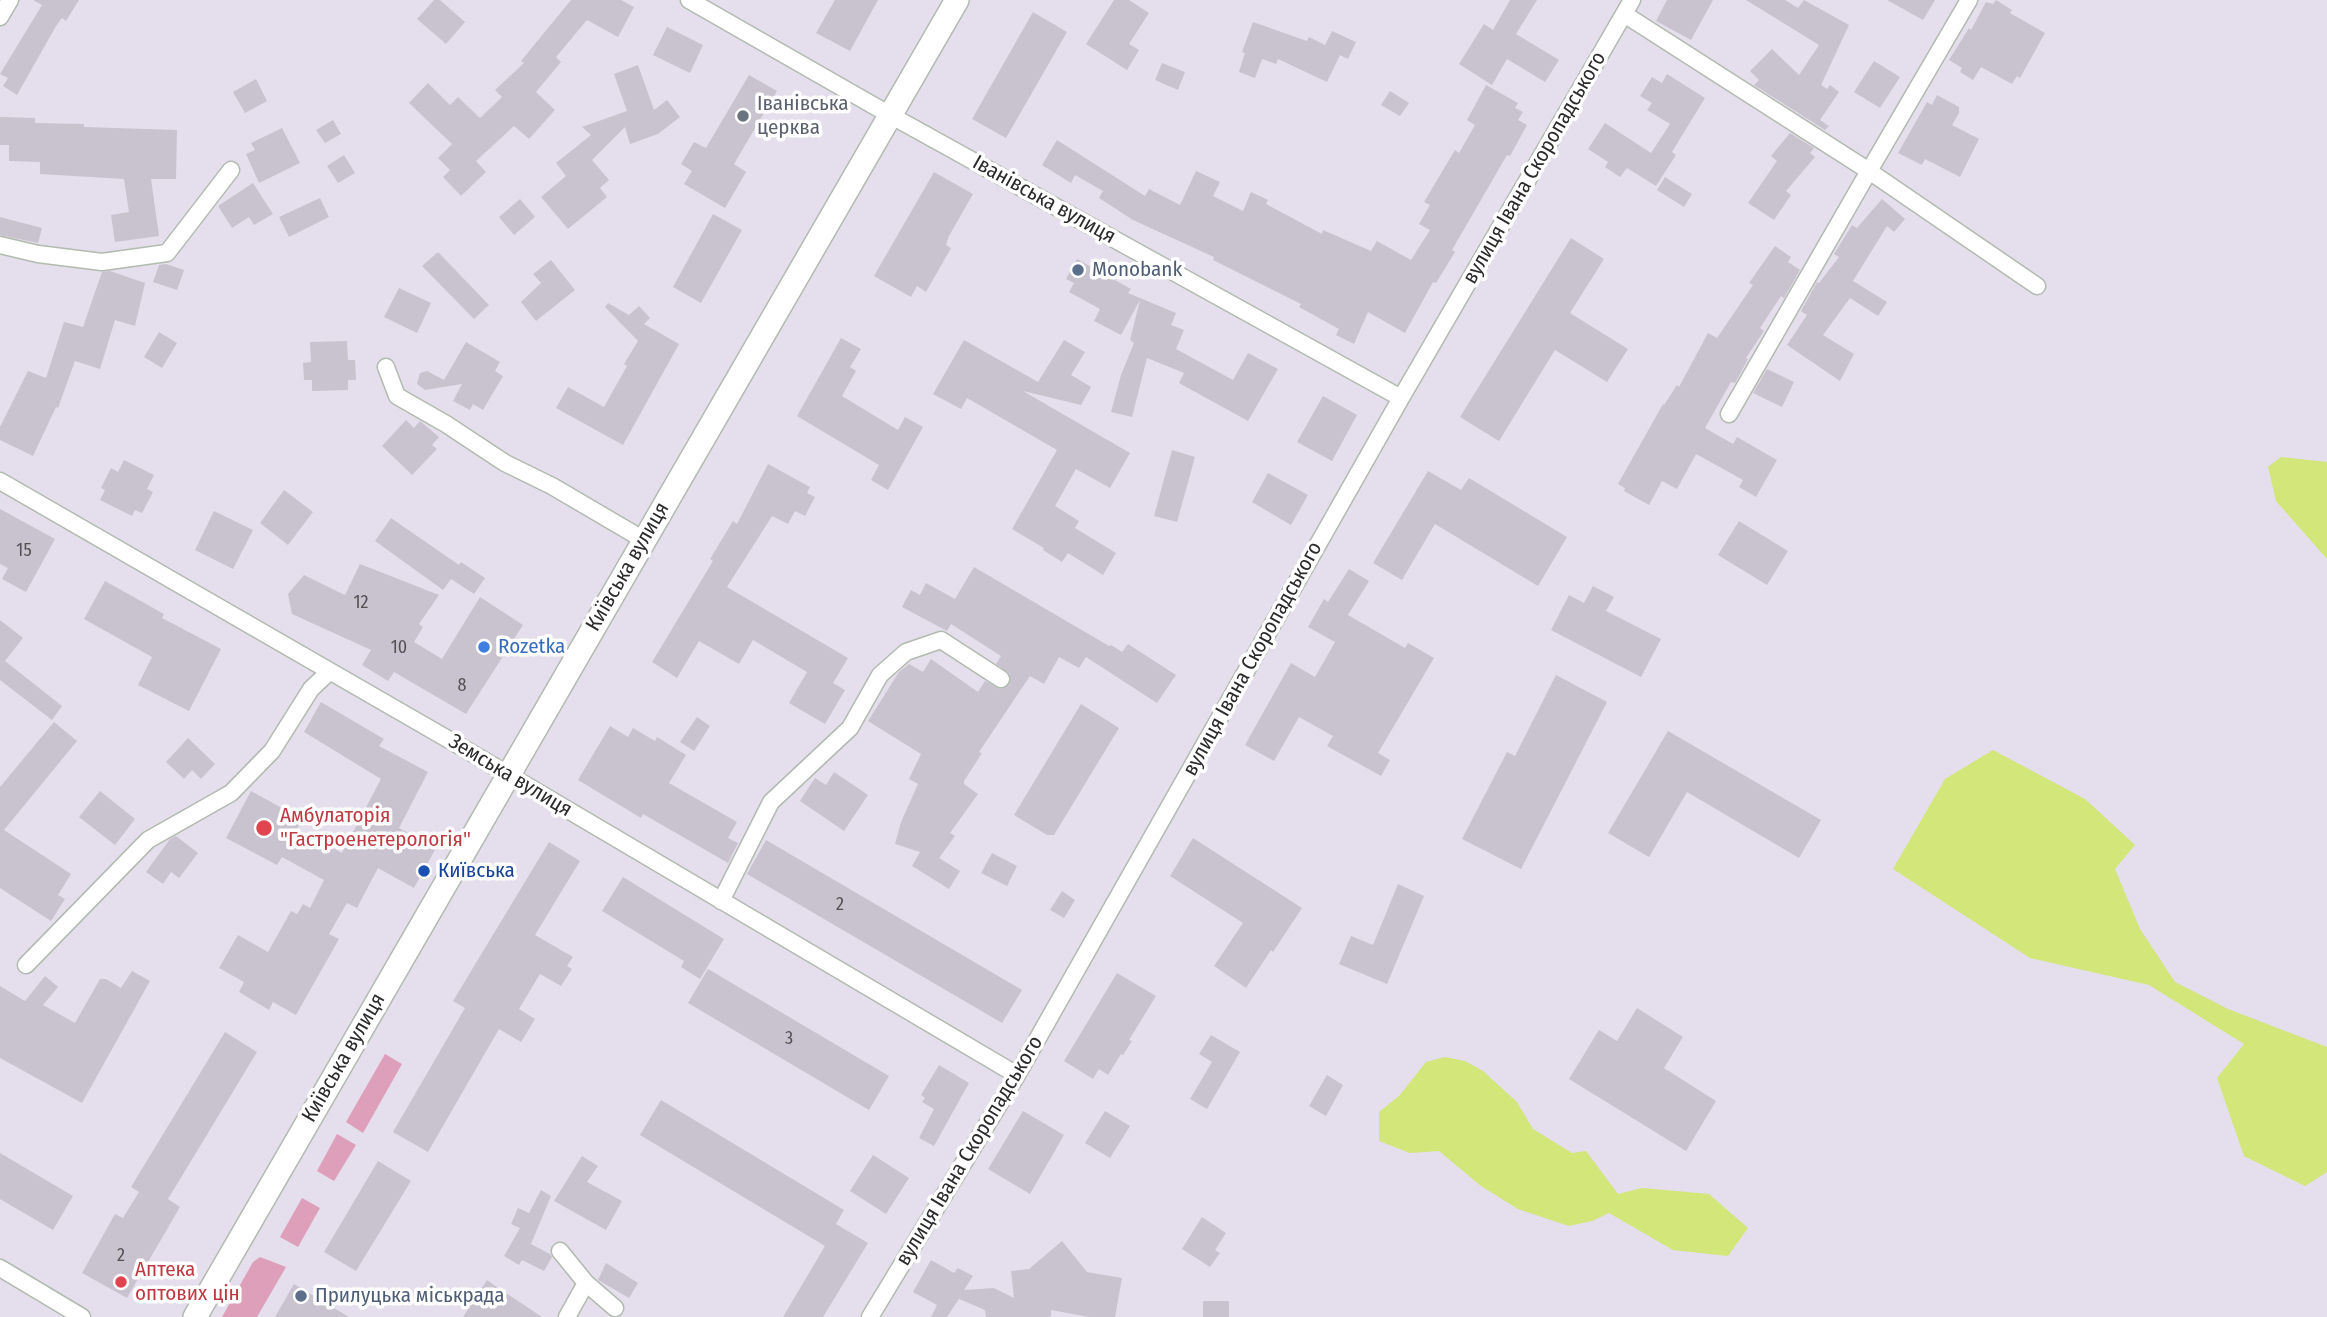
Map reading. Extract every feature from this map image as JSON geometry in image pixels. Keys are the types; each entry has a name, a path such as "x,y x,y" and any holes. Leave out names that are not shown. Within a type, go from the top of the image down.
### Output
{"main road":[{"name":"Київська вулиця","path":"195,1317 957,0"}],"street":[{"path":"0,17 10,0"},
{"name":"Іванівська вулиця","path":"689,0 890,115 1401,398"},
{"path":"1729,414 1969,0"},
{"path":"1628,7 2037,286"},
{"name":"вулиця Івана Скоропадського","path":"870,1317 1017,1075 1401,398 1628,7"},
{"path":"0,245 38,254 102,262 167,253 231,170"},
{"path":"386,367 397,396 505,463 552,486 644,540"},
{"name":"Земська вулиця","path":"0,481 330,671 1017,1075"},
{"path":"722,901 771,802 850,728 880,676 906,652 941,640 1001,679"},
{"path":"26,965 148,840 231,793 272,751 311,689 330,671"},
{"path":"560,1251 586,1283 615,1308"},
{"path":"0,1268 82,1317"},
{"path":"567,1317 586,1283"}],"shaded area":[{"path":"2281,457 2327,462 2327,559 2276,501 2268,467"},
{"path":"1993,750 2085,799 2135,845 2115,869 2140,929 2175,982 2228,1009 2327,1047 2327,1172 2305,1186 2244,1156 2217,1078 2244,1044 2149,985 2030,958 1893,869 1945,779"},
{"path":"385,1054 402,1064 363,1133 346,1122"},
{"path":"1445,1057 1465,1061 1483,1071 1517,1102 1533,1129 1572,1153 1586,1151 1618,1194 1642,1188 1709,1194 1748,1228 1728,1256 1673,1250 1609,1213 1592,1221 1569,1226 1518,1209 1481,1186 1439,1151 1410,1153 1379,1141 1379,1112 1399,1096 1426,1062"},
{"path":"337,1134 356,1145 334,1181 317,1171"},
{"path":"302,1198 320,1208 298,1247 280,1237"},
{"path":"260,1257 286,1267 257,1317 222,1317 253,1262"}],"building":[{"path":"33,0 79,0 66,21 62,18 56,26 17,95 3,86 8,78 0,74 42,5"},
{"path":"434,0 440,0 465,22 446,44 417,19"},
{"path":"571,0 621,0 634,7 618,37 587,20 556,57 561,62 536,92 555,110 529,139 514,126 476,161 486,172 461,196 443,177 450,170 438,158 452,144 409,103 428,83 450,105 458,97 480,118 502,97 495,90 524,63 521,61"},
{"path":"835,0 878,0 850,51 816,33"},
{"path":"1114,0 1129,0 1149,13 1129,44 1139,50 1127,70 1086,44"},
{"path":"1510,0 1537,0 1516,34 1559,60 1545,82 1507,59 1492,85 1459,64 1484,24 1493,30"},
{"path":"1667,0 1713,0 1691,40 1656,21"},
{"path":"1746,0 1785,0 1798,8 1804,0 1849,25 1821,85 1827,89 1830,85 1839,92 1820,120 1829,126 1825,130 1754,85 1759,80 1750,71 1772,49 1799,75 1819,45"},
{"path":"1887,0 1935,0 1923,20"},
{"path":"1996,0 2012,10 2010,13 2045,33 2020,78 2017,76 2012,84 1981,67 1973,80 1960,72 1962,68 1949,60 1969,28 1971,30 1986,2 1993,4"},
{"path":"1033,12 1067,32 1006,138 972,119"},
{"path":"1253,22 1307,41 1309,37 1325,45 1332,31 1356,42 1348,59 1340,55 1327,82 1278,59 1276,64 1262,59 1255,78 1239,72 1245,53 1242,52"},
{"path":"667,27 703,45 690,73 653,55"},
{"path":"1874,61 1900,77 1880,108 1854,92"},
{"path":"1162,63 1185,72 1178,90 1155,80"},
{"path":"638,65 654,110 667,100 680,117 658,134 630,144 625,127 592,160 609,180 600,188 607,197 568,229 541,197 566,176 556,163 591,135 582,127 627,111 614,74"},
{"path":"1667,74 1705,98 1672,152 1676,155 1656,186 1627,168 1620,177 1605,167 1608,162 1588,149 1605,123 1651,153 1670,124 1647,110 1652,103 1640,96 1652,77 1662,83"},
{"name":"Іванівська церква","path":"749,75 777,91 734,164 746,172 725,208 684,184 692,171 681,164 694,142 706,148"},
{"path":"256,79 267,101 245,113 233,92"},
{"path":"1486,85 1518,103 1515,108 1523,112 1518,120 1527,125 1452,250 1455,252 1436,283 1433,282 1405,333 1368,312 1354,344 1336,335 1339,329 1299,307 1301,304 1213,260 1214,257 1133,220 1099,198 1103,191 1075,175 1071,183 1042,165 1057,140 1145,196 1149,189 1180,205 1196,171 1220,182 1213,196 1243,211 1251,192 1268,200 1266,204 1322,234 1323,230 1371,251 1377,241 1411,260 1430,230 1419,224 1430,205 1424,202 1455,150 1459,153 1475,125 1467,120"},
{"path":"1390,91 1409,103 1400,116 1381,105"},
{"path":"1937,95 1959,107 1959,113 1952,125 1979,139 1960,177 1925,159 1922,165 1898,153 1927,102 1932,105"},
{"path":"0,117 35,118 35,123 84,124 84,127 177,130 176,179 151,179 159,236 115,242 111,215 129,212 124,179 40,174 40,162 9,161 9,145 0,145"},
{"path":"333,120 341,134 325,143 316,130"},
{"path":"282,128 300,163 259,183 246,154 255,150 251,143"},
{"path":"1790,133 1814,148 1810,153 1815,157 1786,191 1791,195 1774,220 1748,203 1777,161 1771,156"},
{"path":"344,155 355,173 338,183 327,166"},
{"path":"934,172 973,194 949,236 946,245 951,248 926,292 917,286 911,297 874,276"},
{"path":"1665,177 1692,194 1684,207 1657,190"},
{"path":"253,183 273,214 254,225 249,217 232,228 218,206"},
{"path":"320,198 329,217 289,237 279,217"},
{"path":"520,199 535,217 514,235 499,217"},
{"path":"1882,199 1905,219 1894,232 1887,226 1853,281 1887,302 1878,316 1850,298 1823,335 1854,354 1840,381 1787,345 1807,315 1801,311 1817,282 1819,283 1839,257 1834,254 1852,225 1857,228"},
{"path":"713,214 742,230 701,303 673,287"},
{"path":"0,217 42,228 38,243 0,235"},
{"path":"1571,238 1604,259 1570,313 1628,349 1607,382 1555,350 1499,441 1460,417"},
{"path":"1775,246 1791,257 1788,262 1800,270 1784,298 1781,296 1760,328 1764,331 1746,358 1748,359 1735,383 1731,382 1705,428 1733,444 1737,437 1777,460 1756,497 1739,487 1743,480 1696,454 1677,489 1662,481 1649,505 1624,491 1625,488 1618,484 1663,404 1677,385 1679,387 1708,333 1717,338 1753,285 1749,283"},
{"path":"438,252 489,305 474,319 422,266"},
{"path":"1077,259 1131,289 1128,293 1176,313 1171,325 1184,330 1176,349 1233,380 1248,353 1278,369 1248,421 1179,383 1184,373 1147,358 1132,417 1111,412 1121,375 1134,343 1130,340 1140,300 1121,335 1094,321 1100,309 1069,292 1074,283 1066,279"},
{"path":"551,260 575,290 536,321 521,302 541,283 533,274"},
{"path":"166,264 184,270 177,290 153,282 159,265"},
{"path":"110,271 145,283 135,326 115,320 100,369 75,361 58,408 56,407 33,456 0,440 0,427 28,371 46,378 64,322 83,327 102,272"},
{"path":"399,288 431,303 417,333 384,317"},
{"path":"608,303 629,315 639,306 650,318 644,324 679,344 623,445 556,408 568,387 604,407 627,366 624,364 638,341 605,307"},
{"path":"159,332 177,343 162,368 144,357"},
{"path":"841,338 861,349 850,367 856,371 842,396 898,430 905,417 923,427 888,490 871,480 879,465 797,416"},
{"path":"964,340 1038,382 1064,340 1085,352 1071,375 1091,387 1081,405 1023,391 1130,453 1110,488 1076,469 1055,506 1079,521 1075,528 1116,553 1103,575 1068,553 1062,562 1012,529 1057,450 967,398 961,409 933,394"},
{"path":"347,341 348,360 355,360 356,380 348,380 348,390 312,391 312,380 304,380 303,363 311,362 310,342"},
{"path":"466,342 500,362 495,371 503,376 483,410 473,404 470,410 453,401 462,384 425,390 417,384 420,373 427,371 444,380"},
{"path":"1767,369 1794,382 1782,407 1753,393"},
{"path":"1323,396 1357,415 1332,461 1297,442"},
{"path":"406,420 414,428 420,421 439,437 432,445 437,449 412,475 382,446"},
{"path":"1172,450 1195,457 1177,522 1154,516"},
{"path":"124,460 154,475 147,489 153,492 142,513 135,510 132,516 100,500 105,490 101,488 111,468 118,472"},
{"path":"768,464 810,487 807,493 815,497 805,516 795,511 788,524 772,516 727,587 848,658 833,683 845,690 825,724 789,703 807,672 753,640 739,664 699,641 677,678 652,662 713,561 710,559 733,521 737,524"},
{"path":"1428,471 1461,490 1469,478 1567,537 1538,586 1435,524 1402,580 1373,563"},
{"path":"1268,473 1308,495 1291,525 1252,502"},
{"path":"284,490 313,512 288,545 260,523"},
{"path":"0,509 55,539 26,592 2,579 8,568 0,564"},
{"path":"214,511 253,530 233,569 195,550"},
{"path":"391,518 459,565 461,562 485,578 474,594 451,579 443,590 375,541"},
{"path":"1739,521 1788,551 1767,585 1718,555"},
{"path":"360,564 439,595 419,624 423,627 414,642 442,659 480,597 523,625 466,714 394,672 388,681 362,665 371,650 292,614 288,594 304,575 345,595"},
{"path":"974,567 1109,646 1122,652 1128,644 1176,675 1157,703 1086,657 1079,668 1059,657 1044,684 1030,676 979,752 982,753 964,781 964,784 978,794 950,833 955,836 939,858 960,871 949,889 912,866 920,852 895,844 901,822 918,784 909,779 921,754 868,721 899,672 909,664 923,672 931,659 978,692 985,681 1000,689 1009,685 1010,674 996,664 1001,656 951,624 947,631 902,607 911,590 920,595 926,583 955,599"},
{"path":"1349,569 1369,581 1348,615 1405,648 1408,643 1434,658 1378,753 1390,760 1381,776 1327,746 1333,736 1299,717 1274,761 1245,745 1291,663 1315,677 1335,642 1308,627 1324,599 1328,602"},
{"path":"105,581 164,614 162,618 221,649 189,711 138,685 152,657 84,619"},
{"path":"1593,586 1614,597 1606,611 1661,639 1641,677 1551,630 1569,595 1584,603"},
{"path":"0,620 23,638 5,661 62,706 52,720 0,680"},
{"path":"1556,675 1607,702 1521,869 1462,839 1507,752 1515,756"},
{"path":"321,702 384,739 379,746 428,772 399,828 436,848 414,888 378,868 357,908 347,903 329,934 339,939 296,1015 273,1002 269,1010 239,992 244,982 219,968 238,935 268,952 291,911 297,914 303,904 310,908 324,880 282,857 277,865 226,838 251,791 302,819 297,829 342,853 381,779 304,732"},
{"path":"1081,704 1119,728 1054,835 1047,835 1014,815"},
{"path":"697,717 710,726 694,751 680,742"},
{"path":"54,722 77,741 4,830 71,874 58,895 65,899 51,921 0,888 0,787"},
{"path":"610,726 628,737 633,728 655,741 657,737 686,755 669,783 737,822 728,838 738,843 728,863 643,814 641,818 578,780"},
{"path":"1668,731 1821,820 1799,858 1687,792 1649,857 1608,833"},
{"path":"188,738 215,764 201,779 192,770 184,779 166,762"},
{"path":"834,772 868,795 844,831 800,801 815,778 826,785"},
{"path":"100,791 135,819 115,845 79,817"},
{"path":"176,836 198,853 179,878 171,872 163,884 146,872 170,839"},
{"path":"1193,838 1302,908 1246,988 1214,966 1243,923 1170,876"},
{"path":"766,840 1022,990 1002,1023 747,874"},
{"path":"549,842 580,861 535,935 573,957 567,966 572,969 561,986 540,974 519,1009 535,1019 521,1042 499,1029 428,1152 393,1132 465,1008 453,1001"},
{"path":"992,853 1017,866 1007,886 981,873"},
{"path":"623,877 724,939 700,979 681,967 684,961 602,911"},
{"path":"1398,884 1424,896 1387,984 1339,964 1351,936 1373,945"},
{"path":"1062,891 1075,900 1064,918 1050,910"},
{"path":"708,969 889,1076 869,1110 688,1003"},
{"path":"132,971 150,981 82,1103 0,1058 0,986 25,1001 45,976 58,987 43,1005 75,1023 100,979 106,979 121,988"},
{"path":"1117,973 1156,996 1129,1040 1132,1041 1108,1075 1099,1069 1093,1079 1064,1061"},
{"path":"1637,1008 1683,1037 1664,1068 1716,1101 1686,1151 1569,1079 1599,1030 1617,1041"},
{"path":"225,1032 257,1052 168,1199 180,1207 127,1298 82,1273 115,1214 123,1218 139,1192 131,1187"},
{"path":"1211,1035 1240,1052 1207,1109 1190,1099 1212,1062 1199,1054"},
{"path":"939,1065 969,1083 934,1146 919,1138 934,1109 922,1102 925,1098 921,1095"},
{"path":"1327,1075 1343,1085 1326,1116 1309,1106"},
{"path":"661,1100 844,1210 836,1224 868,1243 823,1317 783,1317 825,1246 640,1135"},
{"path":"1023,1111 1064,1135 1030,1194 988,1169"},
{"path":"1105,1111 1130,1126 1110,1158 1085,1143"},
{"path":"0,1153 73,1196 53,1230 0,1199"},
{"path":"873,1155 909,1178 886,1214 850,1191"},
{"path":"582,1156 598,1166 587,1182 622,1201 606,1230 554,1201"},
{"path":"378,1161 411,1181 356,1271 324,1252"},
{"path":"541,1190 551,1196 531,1244 552,1257 544,1271 522,1260 519,1265 504,1256 520,1228 511,1224 518,1208 529,1213"},
{"path":"1202,1217 1226,1233 1215,1250 1220,1253 1210,1267 1182,1249"},
{"path":"1062,1241 1087,1272 1122,1278 1115,1317 1089,1317 1051,1310 1051,1316 1048,1317 986,1317 985,1310 959,1299 947,1317 931,1317 937,1305 913,1292 931,1260 954,1273 958,1268 973,1276 964,1290 994,1288 1014,1298 1011,1271 1029,1269"},
{"path":"606,1263 638,1283 629,1298 598,1280"},
{"path":"487,1280 497,1287 542,1317 463,1317"},
{"name":"Прилуцька міськрада","path":"294,1284 349,1317 275,1317"},
{"path":"1203,1301 1229,1301 1229,1317 1203,1317"}],"place":[{"name":"Іванівська церква","path":"743,116"},
{"name":"Monobank","path":"1078,270"},
{"name":"Rozetka","path":"484,647"},
{"name":"Амбулаторія \"Гастроенетерологія\"","path":"264,828"},
{"name":"Київська","path":"424,871"},
{"name":"Аптека оптових цін","path":"121,1282"},
{"name":"Прилуцька міськрада","path":"301,1296"}]}
